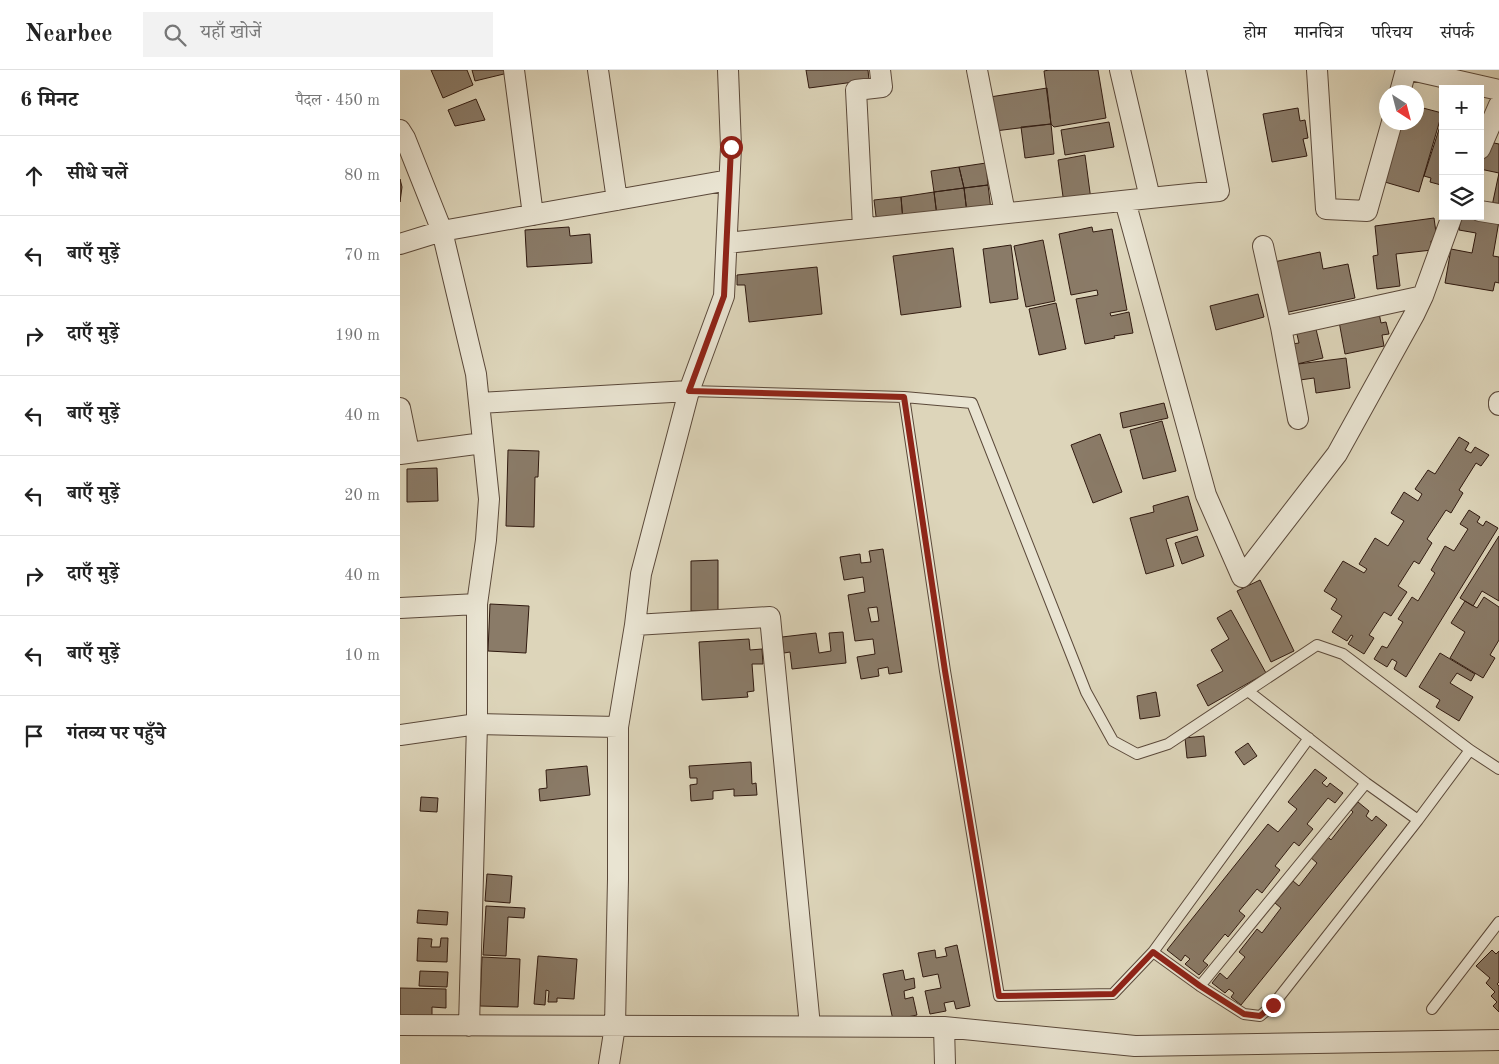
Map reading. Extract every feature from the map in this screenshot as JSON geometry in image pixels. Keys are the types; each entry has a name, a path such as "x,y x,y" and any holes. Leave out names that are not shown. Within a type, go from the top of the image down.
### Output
{"street":[{"path":"514,70 533,215"},
{"path":"598,70 617,200"},
{"path":"609,1064 615,1026 618,879 618,727 635,625 641,574 689,391 724,296 731,147 728,70"},
{"path":"863,228 856,90 882,87 880,70"},
{"path":"978,70 1005,213"},
{"path":"1120,70 1150,198"},
{"path":"727,243 1219,191 1196,70"},
{"path":"1317,70 1326,209 1367,211 1390,130"},
{"path":"1402,85 1406,70"},
{"path":"1411,70 1499,90"},
{"path":"1484,140 1499,105"},
{"path":"400,130 442,231 476,374 489,499 486,540 477,604 477,724 469,1026"},
{"path":"400,244 442,231 730,180"},
{"path":"1125,200 1206,495 1242,577 1337,454 1414,315 1423,296 1451,220"},
{"path":"1484,212 1499,214"},
{"path":"1263,246 1281,327 1298,419"},
{"path":"1281,327 1423,296"},
{"path":"479,402 689,391"},
{"path":"400,408 405,453 483,443"},
{"path":"400,608 477,604"},
{"path":"635,625 770,617 810,1026"},
{"path":"400,735 477,724 618,727"},
{"path":"400,1025 944,1027 1134,1055 1499,1040"},
{"path":"944,1027 945,1064"}],"lane":[{"path":"689,391 904,397 972,403 1086,692 1113,741 1137,754 1168,744 1318,645 1343,654 1499,770"},
{"path":"904,397 945,671 999,996 1113,994 1153,952 1309,738"},
{"path":"1248,691 1366,783 1418,820"},
{"path":"1153,952 1200,986 1244,1014 1260,1016 1273,1005 1418,820 1470,750"},
{"path":"1200,986 1366,783"},
{"path":"1432,1009 1499,922"}],"building":[{"path":"431,70 467,70 473,85 443,98"},
{"path":"472,70 507,70 508,73 475,81"},
{"path":"806,70 868,70 869,80 809,88"},
{"path":"1098,70 1106,118 1054,127 1051,124 1044,71"},
{"path":"1047,88 1051,124 995,131 990,97"},
{"path":"476,99 485,120 455,126 448,110"},
{"path":"1298,108 1300,121 1305,120 1308,138 1303,139 1307,156 1272,162 1263,114"},
{"path":"1424,108 1439,112 1439,123 1419,192 1378,180 1393,130 1424,130"},
{"path":"1109,122 1114,147 1065,155 1061,130"},
{"path":"1051,124 1054,154 1025,158 1021,127"},
{"path":"1439,129 1439,184 1430,182 1431,178 1424,176"},
{"path":"1484,141 1499,144 1499,173 1484,170"},
{"path":"1085,155 1091,200 1064,204 1058,160"},
{"path":"986,163 988,185 964,188 959,167"},
{"path":"959,167 964,188 934,192 931,171"},
{"path":"1499,173 1499,208 1492,206"},
{"path":"400,179 402,187 400,202"},
{"path":"988,185 991,210 967,213 964,188"},
{"path":"964,188 967,213 937,216 934,192"},
{"path":"934,192 937,216 903,221 901,197"},
{"path":"901,197 903,221 877,224 874,200"},
{"path":"1434,218 1437,240 1431,241 1432,250 1396,254 1400,286 1377,289 1373,256 1378,255 1375,226"},
{"path":"1484,218 1499,221 1493,256 1499,257 1499,283 1495,282 1493,291 1445,283 1451,249 1472,253 1476,233 1459,230 1460,220 1484,220"},
{"path":"569,227 570,236 590,234 592,263 527,267 525,230"},
{"path":"1092,227 1093,232 1112,229 1127,310 1110,313 1111,316 1129,312 1133,333 1085,344 1076,299 1098,295 1097,290 1071,295 1059,234"},
{"path":"1043,240 1055,301 1026,307 1014,246"},
{"path":"1011,245 1018,299 990,303 983,249"},
{"path":"953,248 961,307 901,315 893,256"},
{"path":"1320,252 1323,269 1348,264 1355,298 1284,313 1274,262"},
{"path":"817,267 822,314 749,322 745,285 737,285 737,275"},
{"path":"1258,294 1264,317 1216,330 1210,306"},
{"path":"1056,303 1066,349 1039,355 1029,309"},
{"path":"1378,308 1381,323 1386,322 1389,334 1382,335 1384,346 1345,354 1338,316"},
{"path":"1315,325 1323,358 1297,364 1292,344 1299,343 1296,330"},
{"path":"1346,358 1350,388 1316,393 1314,378 1300,380 1298,364"},
{"path":"1164,403 1168,418 1123,428 1120,413"},
{"path":"1162,421 1176,471 1143,479 1130,430"},
{"path":"1100,434 1122,492 1093,503 1071,445"},
{"path":"1459,437 1469,443 1465,450 1471,453 1475,447 1489,455 1481,466 1476,463 1459,490 1463,493 1451,513 1446,510 1427,539 1432,543 1419,564 1414,561 1398,586 1407,592 1391,616 1384,612 1369,635 1374,638 1364,654 1348,644 1353,636 1351,635 1347,641 1332,632 1342,616 1331,609 1337,599 1324,591 1343,561 1364,573 1367,569 1359,564 1375,538 1388,546 1404,521 1391,513 1404,492 1418,501 1422,494 1415,489 1428,470 1435,474"},
{"path":"508,450 539,451 538,477 535,477 534,527 506,526"},
{"path":"437,468 438,501 407,502 407,469"},
{"path":"1188,496 1198,530 1166,539 1174,566 1146,574 1130,518 1154,512 1153,506"},
{"path":"1469,510 1480,517 1477,522 1483,526 1486,521 1498,528 1406,677 1394,669 1397,662 1392,659 1387,667 1374,659 1382,646 1387,648 1403,622 1398,619 1412,597 1418,601 1435,573 1431,570 1445,546 1454,551 1468,529 1460,524"},
{"path":"1197,536 1204,556 1182,564 1175,543"},
{"path":"1499,536 1499,601 1482,591 1473,606 1460,598"},
{"path":"883,549 902,672 889,674 888,667 878,669 879,676 861,679 857,657 875,654 873,639 855,641 848,595 865,592 863,577 844,580 840,557 860,554 861,563 871,562 869,551","holes":["877,607 879,621 871,622 868,608"]},
{"path":"718,560 718,617 707,617 707,611 691,611 691,561"},
{"path":"1260,580 1294,651 1271,662 1237,591"},
{"path":"1484,597 1499,607 1499,640 1490,655 1495,658 1483,678 1450,658 1465,632 1451,623 1465,601 1477,608"},
{"path":"490,604 529,606 526,653 488,651"},
{"path":"1231,610 1266,673 1208,706 1197,685 1223,671 1211,650 1229,639 1217,618"},
{"path":"843,632 846,663 792,669 790,652 784,653 782,637 816,633 819,653 831,651 829,633"},
{"path":"749,639 750,650 762,649 763,664 752,664 754,691 747,692 748,697 702,700 699,642"},
{"path":"1440,653 1475,674 1471,681 1457,673 1450,683 1473,697 1459,721 1436,707 1440,700 1419,687"},
{"path":"1156,692 1160,716 1140,719 1137,696"},
{"path":"1204,736 1206,756 1187,758 1185,738"},
{"path":"1248,743 1257,756 1244,765 1235,752"},
{"path":"751,762 752,784 756,783 757,795 734,796 734,789 713,791 713,799 691,801 690,785 697,784 697,778 690,778 689,766"},
{"path":"587,766 590,795 540,801 539,789 547,788 546,770"},
{"path":"1315,769 1327,778 1322,783 1327,787 1330,783 1343,793 1335,803 1328,798 1307,824 1313,829 1299,846 1294,842 1275,866 1280,870 1262,893 1257,889 1239,911 1245,916 1228,937 1225,934 1203,961 1208,965 1199,975 1185,964 1190,959 1185,955 1181,961 1167,950 1268,824 1278,832 1297,809 1288,802"},
{"path":"421,797 438,798 437,812 420,811"},
{"path":"1358,802 1369,811 1366,816 1372,821 1376,816 1387,825 1241,1005 1231,997 1234,993 1229,989 1225,993 1212,983 1220,973 1227,979 1245,957 1239,952 1257,929 1262,933 1281,908 1275,903 1293,881 1299,886 1317,863 1310,857 1327,836 1331,840 1353,812 1351,810"},
{"path":"487,874 512,876 510,903 485,901"},
{"path":"486,906 525,908 524,918 508,917 506,956 483,955"},
{"path":"418,910 448,912 447,925 417,923"},
{"path":"418,938 432,939 431,947 440,947 441,938 448,938 447,962 417,961"},
{"path":"957,945 970,1006 956,1009 954,1001 944,1003 946,1011 930,1014 925,991 941,988 938,974 923,977 918,953 935,950 936,958 947,956 945,948"},
{"path":"1492,950 1496,954 1499,951 1499,982 1497,984 1499,986 1499,1012 1493,1006 1497,1002 1491,996 1495,992 1486,983 1490,978 1476,966"},
{"path":"538,956 577,959 574,999 557,998 557,1002 548,1002 549,991 546,990 545,1005 534,1004"},
{"path":"482,957 520,959 518,1007 480,1006"},
{"path":"903,970 905,980 914,978 915,988 904,991 905,999 913,997 917,1015 893,1020 883,974"},
{"path":"420,971 448,972 447,987 419,986"},
{"path":"400,988 446,989 446,1008 432,1007 432,1017 400,1016"}],"route":[{"path":"731,147 724,296 689,391 904,397 945,671 999,996 1113,994 1153,952 1200,986 1244,1014 1260,1016 1273,1005"}]}
